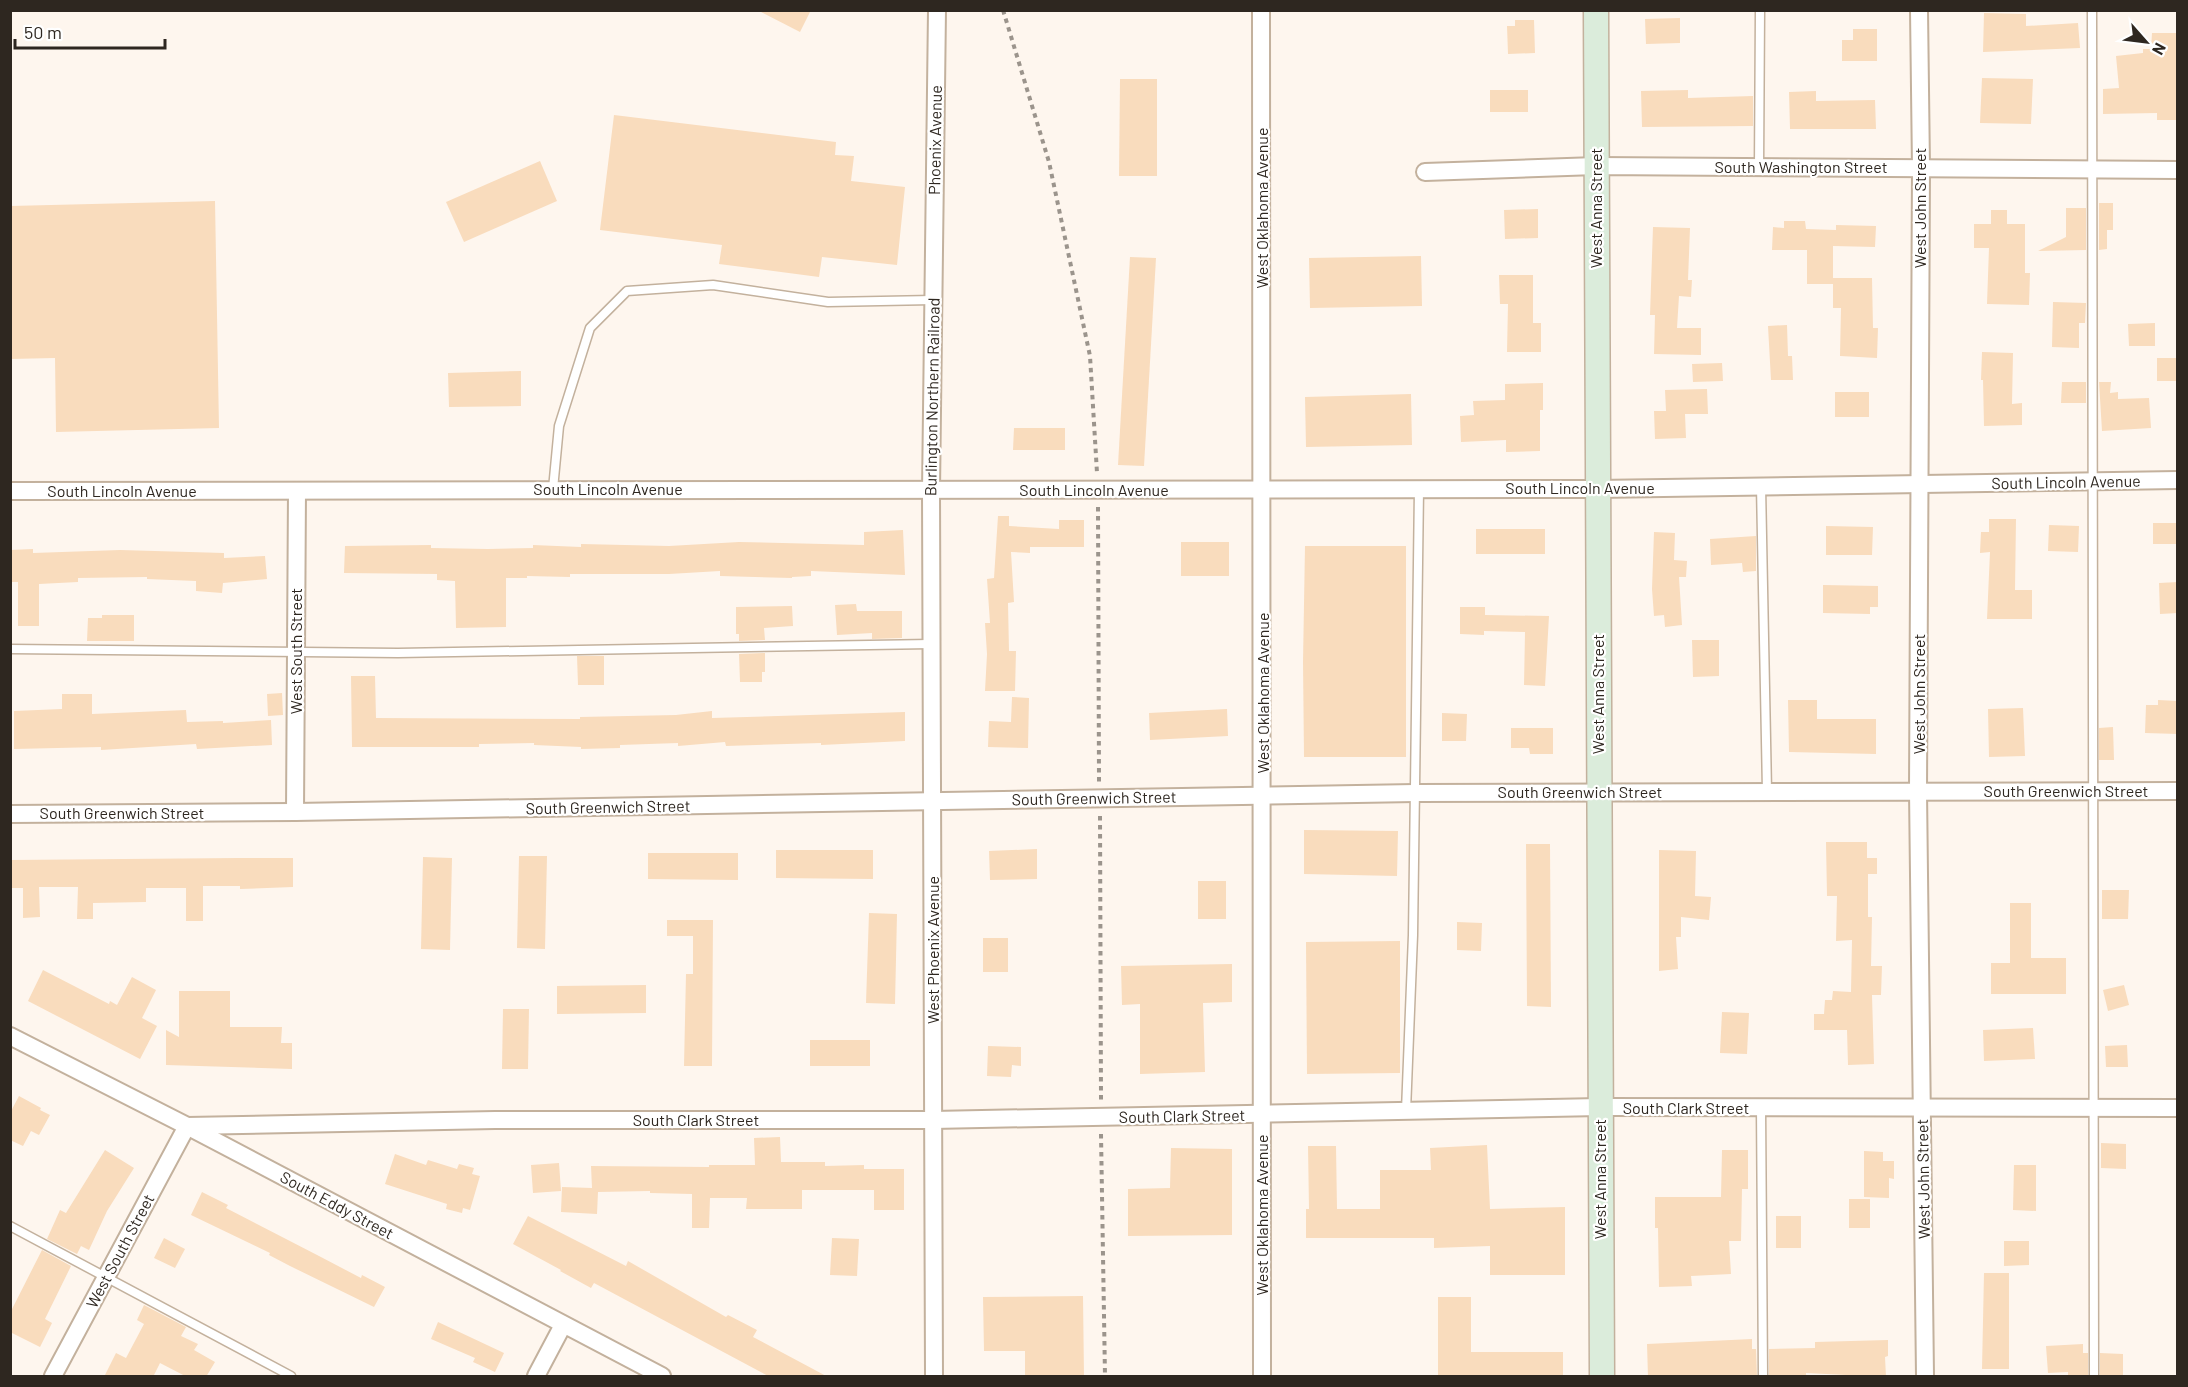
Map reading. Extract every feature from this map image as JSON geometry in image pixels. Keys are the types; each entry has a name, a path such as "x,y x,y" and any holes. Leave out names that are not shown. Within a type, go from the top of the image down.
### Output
{"main road":[{"name":"West Anna Street","path":"1596,10 1602,1377"}],"street":[{"name":"Phoenix Avenue","path":"934,269 937,10"},
{"name":"West Oklahoma Avenue","path":"1261,10 1262,1377"},
{"name":"West John Street","path":"1918,10 1921,168 1918,791 1925,1377"},
{"name":"South Washington Street","path":"1425,172 1596,166 2178,170"},
{"name":"Burlington Northern Railroad","path":"931,524 934,269"},
{"name":"South Lincoln Avenue","path":"10,491 1597,489 2178,480"},
{"name":"West South Street","path":"295,812 297,491"},
{"name":"West Phoenix Avenue","path":"931,524 934,1377"},
{"name":"South Greenwich Street","path":"10,814 295,812 1415,793 2178,791"},
{"name":"South Eddy Street","path":"10,1036 186,1126 662,1377"},
{"name":"South Clark Street","path":"186,1126 495,1120 933,1120 1600,1107 2178,1108"},
{"name":"West South Street","path":"53,1377 186,1126"},
{"path":"536,1377 563,1325"}],"lane":[{"path":"1760,10 1760,167"},
{"path":"2092,10 2094,1377"},
{"path":"553,489 559,426 590,328 627,291 713,285 828,302 933,300"},
{"path":"1761,486 1767,791"},
{"path":"1406,1111 1413,935 1419,489"},
{"path":"10,649 398,653 932,644"},
{"path":"1761,1108 1763,1377"},
{"path":"10,1226 291,1377"}],"path":[{"path":"1004,10 1049,162 1090,356 1098,490 1104,1377"}],"building":[{"path":"757,10 811,10 800,32"},
{"path":"1984,13 2026,14 2026,26 2078,23 2080,48 1983,52"},
{"path":"1680,18 1680,43 1646,44 1645,19"},
{"path":"1515,20 1534,20 1535,53 1508,54 1507,26 1515,26"},
{"path":"1853,29 1877,29 1877,61 1842,61 1842,40 1853,40"},
{"path":"2152,33 2178,33 2178,120 2157,120 2157,113 2103,114 2103,89 2119,88 2116,56 2143,53 2143,49 2151,49"},
{"path":"1982,78 2033,79 2031,124 1980,123"},
{"path":"1120,79 1157,79 1157,176 1119,176"},
{"path":"1490,90 1528,90 1528,112 1490,112"},
{"path":"1688,90 1688,98 1753,96 1753,126 1642,127 1641,91"},
{"path":"1816,91 1816,101 1875,100 1876,129 1790,129 1789,92"},
{"path":"614,115 836,142 835,155 854,156 851,181 905,187 897,265 822,257 819,277 719,264 722,245 600,230"},
{"path":"540,161 557,201 464,242 446,202"},
{"path":"215,201 219,428 56,432 55,358 10,359 10,206"},
{"path":"2099,203 2113,203 2113,230 2107,230 2107,249 2099,250"},
{"path":"2066,208 2086,208 2086,250 2038,251 2066,237"},
{"path":"1538,209 1538,238 1505,239 1504,210"},
{"path":"1991,210 2007,210 2007,224 2025,224 2025,273 2030,273 2029,305 1987,304 1989,248 1974,248 1974,224 1991,224"},
{"path":"1784,221 1805,221 1806,229 1836,230 1836,225 1876,226 1875,247 1833,246 1833,278 1872,278 1873,328 1878,328 1877,358 1840,356 1841,308 1833,308 1833,284 1807,284 1807,250 1772,250 1773,227 1784,228"},
{"path":"1653,227 1690,228 1688,280 1692,280 1691,297 1679,296 1677,328 1701,328 1701,355 1654,354 1655,315 1650,315"},
{"path":"1421,256 1422,306 1310,308 1309,258"},
{"path":"1130,257 1156,258 1144,466 1118,465"},
{"path":"1499,275 1533,275 1533,323 1541,323 1541,352 1507,352 1508,304 1500,304"},
{"path":"2053,302 2086,303 2085,323 2079,323 2079,348 2052,347"},
{"path":"2155,323 2155,346 2129,346 2128,324"},
{"path":"1787,325 1788,356 1792,356 1793,380 1771,380 1768,326"},
{"path":"1982,352 2013,353 2012,404 2022,403 2022,425 1984,426"},
{"path":"2157,358 2178,358 2178,381 2157,381"},
{"path":"1722,363 1723,381 1693,382 1692,364"},
{"path":"521,371 521,406 449,407 448,373"},
{"path":"2062,382 2086,382 2086,403 2061,403"},
{"path":"2099,382 2111,382 2110,393 2118,392 2118,399 2149,398 2151,428 2102,431"},
{"path":"1543,383 1543,410 1540,410 1540,451 1506,452 1506,440 1461,442 1460,416 1474,415 1473,401 1505,400 1505,384"},
{"path":"1707,389 1708,414 1685,414 1686,438 1655,439 1654,411 1666,411 1665,390"},
{"path":"1835,392 1869,392 1869,417 1835,417"},
{"path":"1411,394 1412,445 1306,447 1305,397"},
{"path":"1014,428 1065,428 1065,450 1013,450"},
{"path":"998,516 1009,516 1009,526 1059,529 1059,520 1084,520 1084,547 1030,547 1030,553 1011,552 1014,602 1008,603 1009,651 1016,651 1015,691 985,691 987,654 985,623 990,623 987,579 994,578"},
{"path":"1989,519 2016,519 2015,590 2032,590 2032,619 1987,619 1990,552 1980,553 1981,532 1989,532"},
{"path":"2153,523 2178,523 2178,544 2153,544"},
{"path":"2049,525 2079,526 2078,552 2048,551"},
{"path":"1826,526 1873,527 1872,555 1826,555"},
{"path":"1476,529 1545,529 1545,554 1476,554"},
{"path":"903,530 905,575 811,571 811,576 792,578 720,576 720,571 669,574 570,574 570,577 506,578 506,627 456,628 455,581 437,580 437,574 344,573 345,546 431,545 431,548 488,549 533,548 533,545 669,546 739,542 864,545 864,532"},
{"path":"1654,532 1675,533 1674,560 1687,561 1686,577 1679,577 1682,625 1665,627 1664,615 1654,616 1652,589"},
{"path":"1756,536 1756,571 1743,572 1742,563 1711,565 1710,539"},
{"path":"1181,542 1229,542 1229,576 1181,576"},
{"path":"1305,546 1406,546 1406,757 1304,757"},
{"path":"33,549 33,553 120,550 224,553 224,558 265,556 267,579 223,583 222,593 196,591 196,581 147,579 147,577 78,578 78,582 39,584 39,626 18,626 18,582 10,582 10,550"},
{"path":"2178,582 2178,613 2160,614 2159,583"},
{"path":"1823,585 1878,586 1878,607 1870,607 1870,614 1823,613"},
{"path":"856,604 857,611 902,611 902,638 872,639 872,633 837,635 835,605"},
{"path":"792,606 793,626 764,628 765,640 739,641 739,634 736,634 736,607"},
{"path":"1460,607 1485,607 1485,615 1549,616 1545,686 1524,685 1525,632 1484,631 1484,635 1460,634"},
{"path":"102,615 134,615 134,641 87,641 88,618 102,618"},
{"path":"1692,640 1719,640 1719,676 1693,677"},
{"path":"765,653 765,672 762,672 762,682 740,682 739,654"},
{"path":"577,656 604,656 604,685 578,685"},
{"path":"351,676 375,676 376,718 580,719 580,717 676,715 712,711 712,718 905,712 905,741 726,746 725,742 678,746 678,743 581,749 581,747 534,745 534,743 479,744 479,747 352,747"},
{"path":"282,693 283,715 268,716 267,694"},
{"path":"62,694 92,694 92,714 186,710 187,722 223,721 223,723 271,720 272,745 197,749 196,744 101,750 101,747 14,749 14,711 62,709"},
{"path":"1012,697 1029,698 1028,748 988,747 989,721 1011,722"},
{"path":"1788,700 1817,700 1817,719 1876,719 1876,754 1789,752"},
{"path":"2158,700 2178,701 2178,734 2145,733 2146,705 2158,705"},
{"path":"2023,708 2025,756 1989,757 1988,709"},
{"path":"1227,709 1228,736 1150,740 1149,713"},
{"path":"1442,713 1467,714 1466,741 1442,741"},
{"path":"2113,727 2114,760 2099,760 2099,728"},
{"path":"1511,728 1553,728 1553,754 1530,754 1529,748 1511,748"},
{"path":"1304,830 1398,831 1397,876 1304,874"},
{"path":"1826,842 1867,842 1867,858 1877,858 1877,874 1868,874 1868,917 1872,917 1871,966 1882,966 1881,995 1872,995 1874,1064 1848,1065 1847,1030 1814,1030 1814,1014 1824,1014 1825,1000 1832,1000 1833,991 1851,992 1852,940 1836,941 1837,896 1827,896"},
{"path":"1526,844 1550,844 1551,1007 1527,1006"},
{"path":"1037,849 1037,879 990,880 989,851"},
{"path":"776,850 873,850 873,879 776,878"},
{"path":"1659,850 1696,851 1695,896 1711,897 1709,920 1681,917 1681,937 1676,937 1678,969 1659,971"},
{"path":"648,853 738,853 738,880 648,879"},
{"path":"519,856 547,856 545,949 517,948"},
{"path":"423,857 452,858 450,950 421,949"},
{"path":"293,858 293,887 240,889 240,886 203,886 203,921 186,921 186,888 146,888 146,902 93,903 93,919 77,919 78,887 39,887 40,917 23,918 23,888 10,888 10,860"},
{"path":"1198,881 1226,881 1226,919 1198,919"},
{"path":"2102,890 2129,890 2128,919 2102,919"},
{"path":"2010,903 2031,903 2031,958 2066,958 2066,994 1991,994 1991,963 2010,963"},
{"path":"869,913 897,914 895,1004 866,1003"},
{"path":"667,920 713,920 712,1066 684,1066 686,974 693,974 693,936 667,936"},
{"path":"1457,922 1482,923 1481,951 1457,950"},
{"path":"983,938 1008,938 1008,972 983,972"},
{"path":"1400,941 1400,1073 1307,1074 1306,942"},
{"path":"1232,964 1232,1002 1203,1003 1205,1072 1140,1074 1140,1004 1122,1005 1121,966"},
{"path":"43,970 109,1004 110,1001 117,1005 132,977 156,990 142,1018 157,1026 140,1059 28,1001"},
{"path":"646,985 646,1013 557,1014 557,986"},
{"path":"2124,985 2129,1005 2108,1011 2103,990"},
{"path":"179,991 230,991 230,1027 282,1027 281,1043 292,1043 292,1069 166,1065 166,1030 179,1037"},
{"path":"503,1009 529,1009 528,1069 502,1069"},
{"path":"1722,1012 1749,1013 1747,1054 1720,1053"},
{"path":"2033,1028 2035,1059 1984,1061 1983,1030"},
{"path":"810,1040 870,1040 870,1066 810,1066"},
{"path":"2127,1045 2128,1067 2106,1067 2105,1046"},
{"path":"988,1046 1021,1047 1021,1066 1012,1065 1011,1077 987,1076"},
{"path":"19,1096 50,1115 39,1135 31,1131 23,1146 10,1140 10,1113"},
{"path":"780,1137 781,1162 825,1162 825,1166 864,1165 864,1169 904,1169 904,1210 874,1210 874,1190 802,1190 802,1209 746,1209 747,1198 710,1198 709,1228 692,1228 692,1194 650,1193 650,1191 598,1192 597,1214 561,1212 562,1187 592,1188 591,1166 755,1165 754,1138"},
{"path":"2101,1143 2126,1144 2126,1169 2101,1168"},
{"path":"1487,1145 1490,1209 1565,1207 1565,1275 1490,1275 1490,1246 1434,1248 1434,1238 1306,1238 1306,1209 1309,1209 1308,1146 1336,1146 1337,1209 1380,1209 1380,1170 1431,1170 1430,1148"},
{"path":"1171,1148 1232,1149 1232,1235 1128,1236 1128,1189 1170,1188"},
{"path":"105,1150 134,1168 107,1211 89,1250 81,1246 77,1254 47,1239 60,1210 66,1213"},
{"path":"1722,1150 1748,1150 1748,1189 1742,1189 1741,1241 1729,1241 1731,1274 1691,1276 1692,1286 1659,1287 1655,1197 1721,1197"},
{"path":"1864,1151 1883,1152 1883,1161 1894,1161 1894,1179 1889,1178 1889,1198 1864,1197"},
{"path":"395,1154 426,1165 428,1160 457,1169 459,1164 474,1168 472,1174 480,1176 470,1210 463,1208 462,1213 446,1209 447,1204 385,1184"},
{"path":"559,1163 561,1191 533,1193 531,1165"},
{"path":"2014,1165 2036,1165 2036,1211 2013,1210"},
{"path":"202,1192 228,1205 226,1208 361,1278 362,1275 385,1287 374,1307 191,1215"},
{"path":"1849,1199 1870,1199 1870,1228 1849,1228"},
{"path":"528,1216 626,1266 628,1261 726,1317 728,1315 757,1330 753,1337 828,1377 770,1377 594,1283 591,1288 513,1244"},
{"path":"1776,1216 1801,1216 1801,1248 1776,1248"},
{"path":"164,1238 185,1249 175,1268 154,1258"},
{"path":"832,1238 859,1239 857,1276 830,1275"},
{"path":"2004,1241 2029,1241 2029,1265 2004,1266"},
{"path":"42,1250 71,1266 45,1319 52,1323 40,1347 10,1332 10,1313"},
{"path":"1984,1273 2009,1273 2009,1369 1982,1369"},
{"path":"1083,1296 1084,1377 1025,1377 1025,1351 984,1351 983,1297"},
{"path":"1438,1297 1471,1297 1471,1352 1563,1352 1563,1377 1438,1377"},
{"path":"144,1305 186,1327 181,1336 198,1344 194,1350 215,1362 206,1377 187,1377 160,1363 153,1377 104,1377 116,1353 126,1358 144,1324 137,1320"},
{"path":"438,1322 504,1353 495,1372 473,1362 475,1358 431,1339"},
{"path":"1752,1339 1752,1349 1756,1349 1757,1377 1648,1377 1647,1344"},
{"path":"1888,1340 1888,1356 1885,1357 1886,1377 1806,1373 1806,1377 1769,1377 1769,1349 1815,1348 1815,1342"},
{"path":"2083,1344 2083,1353 2088,1353 2088,1376 2068,1377 2068,1372 2048,1373 2046,1346"},
{"path":"2100,1353 2123,1354 2123,1377 2100,1376"}]}
